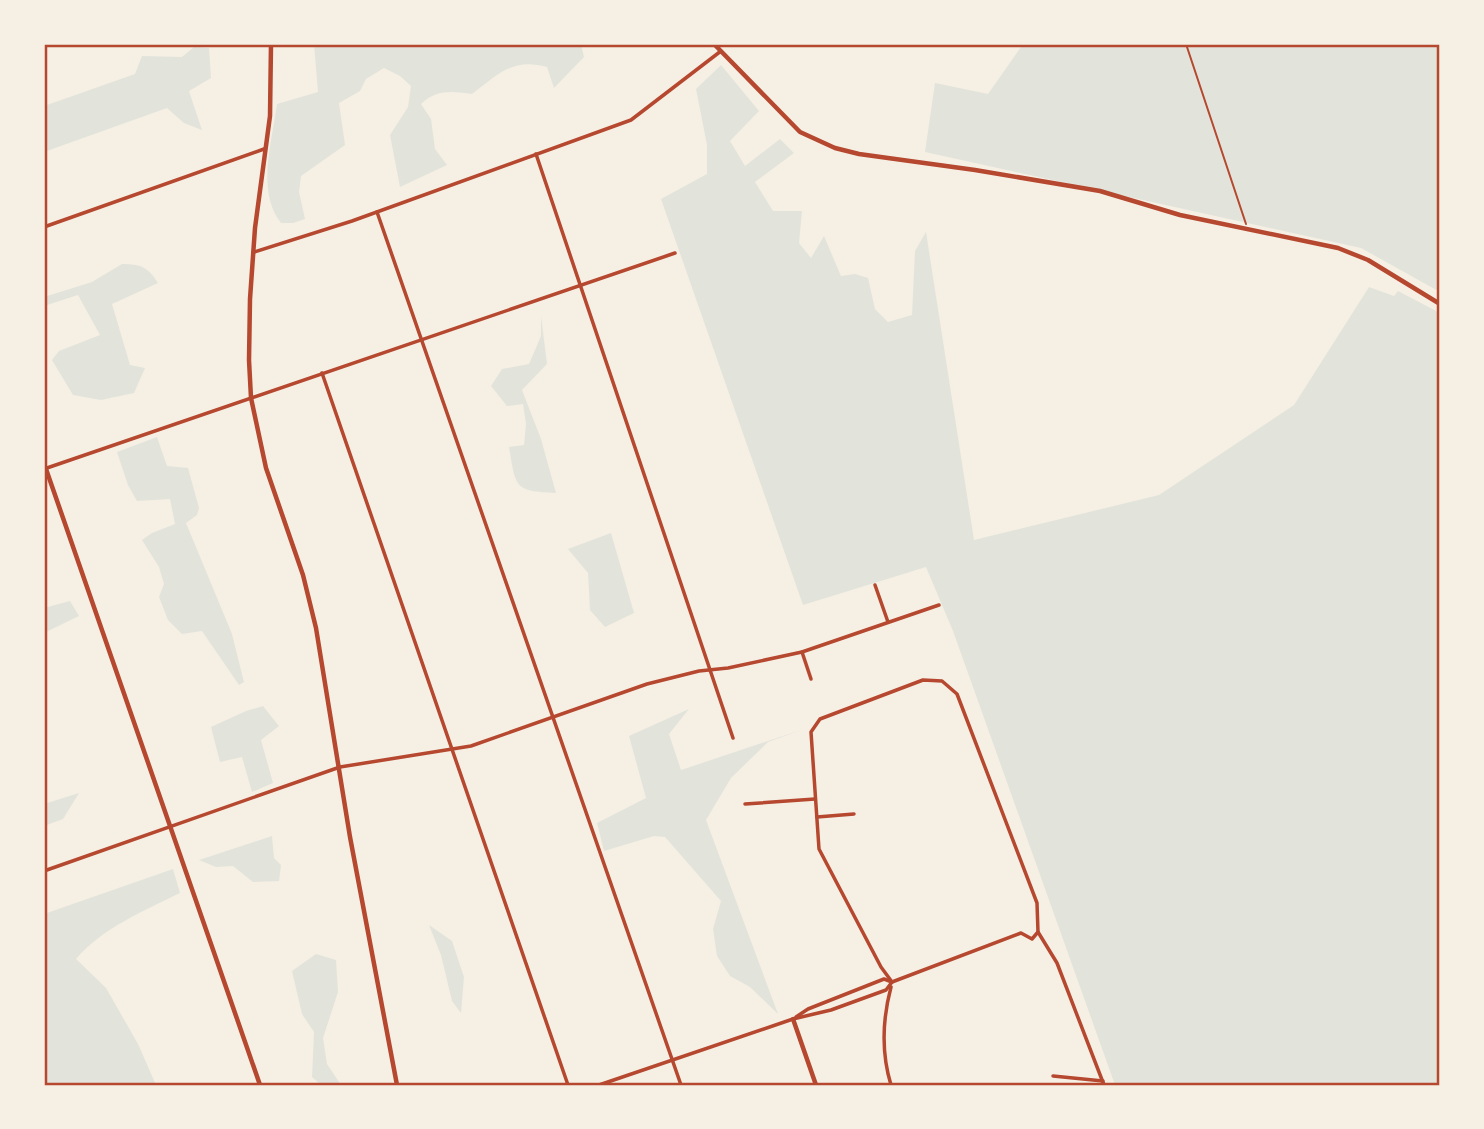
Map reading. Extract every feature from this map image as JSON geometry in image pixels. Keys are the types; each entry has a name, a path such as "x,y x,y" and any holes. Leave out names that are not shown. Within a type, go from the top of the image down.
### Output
{"street":[{"path":"271,44 272,89 254,252 249,360 251,398 266,468 306,588 316,628 397,1085"},
{"path":"714,44 800,132 835,148 1087,189 1180,215 1338,248 1368,260 1440,304"},
{"path":"254,252 377,212 631,120 721,51"},
{"path":"44,227 264,149"},
{"path":"536,154 712,668 733,738"},
{"path":"377,212 681,1085"},
{"path":"260,1085 44,467 675,253"},
{"path":"322,373 568,1085"},
{"path":"875,585 888,622"},
{"path":"44,871 340,767 471,746 647,684 712,668 729,668 802,652 939,605"},
{"path":"802,652 810,679"},
{"path":"892,982 881,967 820,849 811,732 820,719 923,680 942,681 957,694 1037,903 1038,932 1057,962 1104,1083 1053,1076"},
{"path":"744,804 815,799"},
{"path":"817,817 854,814"},
{"path":"598,1085 793,1019 821,1013 887,990 892,982 1021,933 1032,939 1038,932"},
{"path":"793,1019 808,1009 884,979 892,982"},
{"path":"891,1085 884,1053 884,1012 892,982"},
{"path":"793,1019 816,1085"}],"path":[{"path":"1186,44 1247,229"}],"shaded area":[{"path":"314,44 581,44 584,57 554,88 547,67 524,64 498,74 472,94 445,92 427,99 421,104 431,119 435,149 447,165 400,187 390,135 408,107 411,86 400,76 384,68 366,79 360,91 339,103 345,145 301,176 299,192 305,219 281,223 273,211 267,182 277,104 318,92"},
{"path":"1023,44 1440,44 1440,292 1361,248 925,152 935,83 988,94"},
{"path":"194,47 209,48 211,78 189,91 202,130 184,123 167,108 44,152 44,106 135,74 142,56 182,57"},
{"path":"721,65 759,111 730,141 745,166 780,139 794,153 755,182 773,211 802,211 799,243 811,258 824,236 841,276 855,274 868,278 875,309 888,322 912,315 915,251 926,232 974,540 1159,495 1294,405 1369,287 1394,296 1398,291 1440,313 1440,1085 1115,1085 953,631 926,567 803,605 661,199 707,174 707,145 696,89"},
{"path":"122,264 143,268 151,273 158,283 112,304 130,365 145,368 134,393 101,400 73,395 52,360 59,351 100,335 78,295 44,306 44,297 92,282"},
{"path":"541,316 547,364 522,390 541,439 556,493 532,491 519,485 513,471 509,447 524,445 526,424 523,404 507,406 491,386 502,369 529,364 541,336"},
{"path":"157,437 167,466 188,468 199,508 197,515 186,523 232,634 244,682 239,685 202,631 182,634 168,620 159,597 164,584 159,567 142,540 175,524 170,499 137,501 128,485 117,452"},
{"path":"611,533 634,613 605,627 590,610 588,573 568,549"},
{"path":"70,601 79,616 44,633 44,608"},
{"path":"263,706 279,726 261,740 273,783 252,792 242,757 220,762 211,727"},
{"path":"689,709 669,734 681,770 804,729 768,742 731,778 706,820 778,1014 750,987 730,976 717,956 713,929 721,901 665,837 654,836 604,851 597,823 646,798 629,736"},
{"path":"79,793 63,819 44,826 44,804"},
{"path":"272,836 274,858 281,865 279,881 253,882 233,866 216,867 199,860"},
{"path":"173,869 180,893 111,929 76,959 106,988 138,1044 156,1085 44,1085 44,914"},
{"path":"429,925 452,941 464,977 461,1013 452,1001 441,955"},
{"path":"316,954 336,960 338,992 323,1038 327,1064 341,1085 321,1085 312,1077 314,1032 302,1014 292,971"}]}
